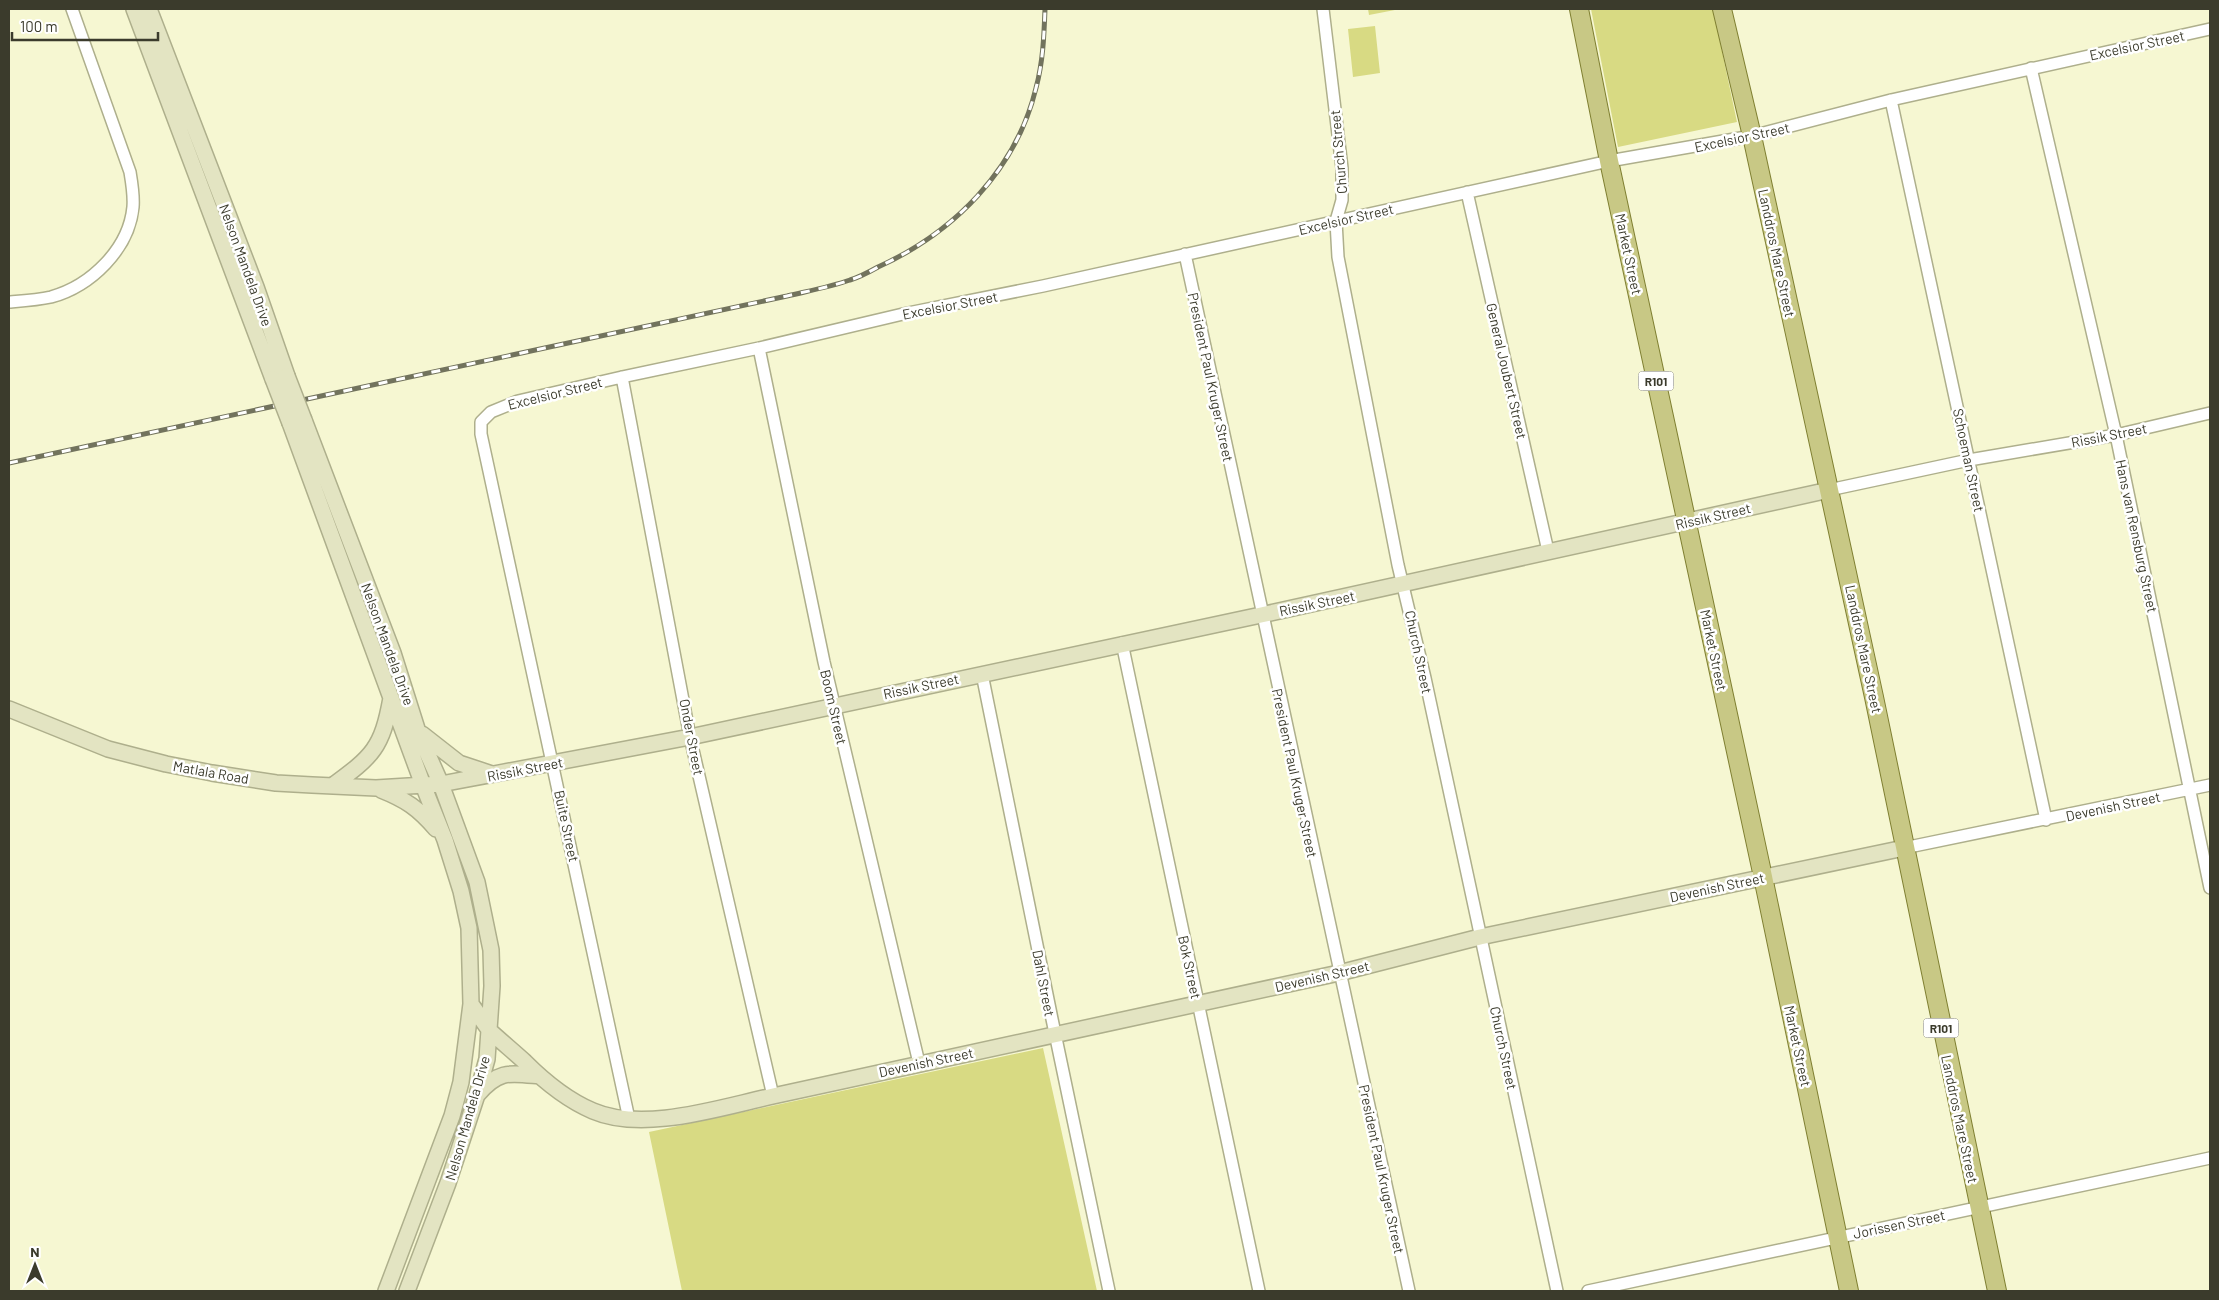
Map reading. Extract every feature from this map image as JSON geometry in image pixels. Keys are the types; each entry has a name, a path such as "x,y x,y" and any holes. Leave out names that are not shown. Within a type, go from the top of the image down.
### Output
{"main road":[{"name":"Nelson Mandela Drive","path":"134,9 297,421 393,653 418,732 441,784 477,882 489,932 492,969 487,1059 460,1147 407,1291"},
{"name":"Nelson Mandela Drive","path":"148,9 252,278 280,378"},
{"name":"Market Street","path":"1579,9 1609,161 1763,877 1836,1238 1849,1291"},
{"name":"Landdros Mare Street","path":"1722,9 1752,136 1876,706 1978,1207 1997,1291"},
{"name":"Nelson Mandela Drive","path":"297,421 423,786 446,840 461,891 469,928 471,1004 459,1092 447,1131 386,1291"},
{"name":"Rissik Street","path":"423,786 496,775 690,737 1122,643 1261,615 1829,490"},
{"path":"331,786 357,768 376,746 383,735 391,696"},
{"name":"Matlala Road","path":"9,709 116,751 166,764 276,783 376,788 423,786"},
{"path":"418,732 459,763 496,775"},
{"path":"376,788 403,799 415,807 446,840"},
{"name":"Devenish Street","path":"471,1004 490,1030 539,1076 573,1101 594,1112 629,1119 686,1114 1339,973 1480,937 1904,848"},
{"path":"477,1095 492,1080 502,1074 512,1073 539,1076"}],"street":[{"path":"9,302 51,297 78,286 101,269 123,237 133,209 130,172 72,9"},
{"name":"Church Street","path":"1323,9 1342,168 1342,200 1336,221 1338,257 1403,584 1557,1291"},
{"name":"Excelsior Street","path":"484,417 500,407 518,401 622,377 1609,161 1752,136 1891,100 2210,30"},
{"name":"Hans van Rensburg Street","path":"2032,68 2116,435 2188,790 2210,888"},
{"name":"Schoeman Street","path":"1891,100 2046,820"},
{"name":"General Joubert Street","path":"1467,192 1548,551"},
{"name":"President Paul Kruger Street","path":"1184,254 1409,1291"},
{"name":"Boom Street","path":"759,348 834,705 919,1063"},
{"name":"Onder Street","path":"622,377 690,737 773,1096"},
{"name":"Rissik Street","path":"1829,490 1969,460 2116,435 2210,413"},
{"name":"Buite Street","path":"484,417 481,422 481,434 629,1119"},
{"name":"Bok Street","path":"1122,643 1258,1291"},
{"name":"Dahl Street","path":"982,674 1110,1291"},
{"name":"Devenish Street","path":"1904,848 2210,785"},
{"name":"Jorissen Street","path":"1588,1291 2210,1158"}],"green space":[{"path":"1368,9 1400,9 1369,15"},
{"path":"1591,9 1713,9 1737,122 1618,147"},
{"path":"1375,26 1380,73 1353,77 1348,29"},
{"path":"1043,1048 1097,1291 682,1291 649,1132"}],"railway":[{"path":"9,463 787,296 835,285 861,276 906,253 932,236 978,196 997,172 1027,118 1036,88 1042,59 1045,9"}]}
